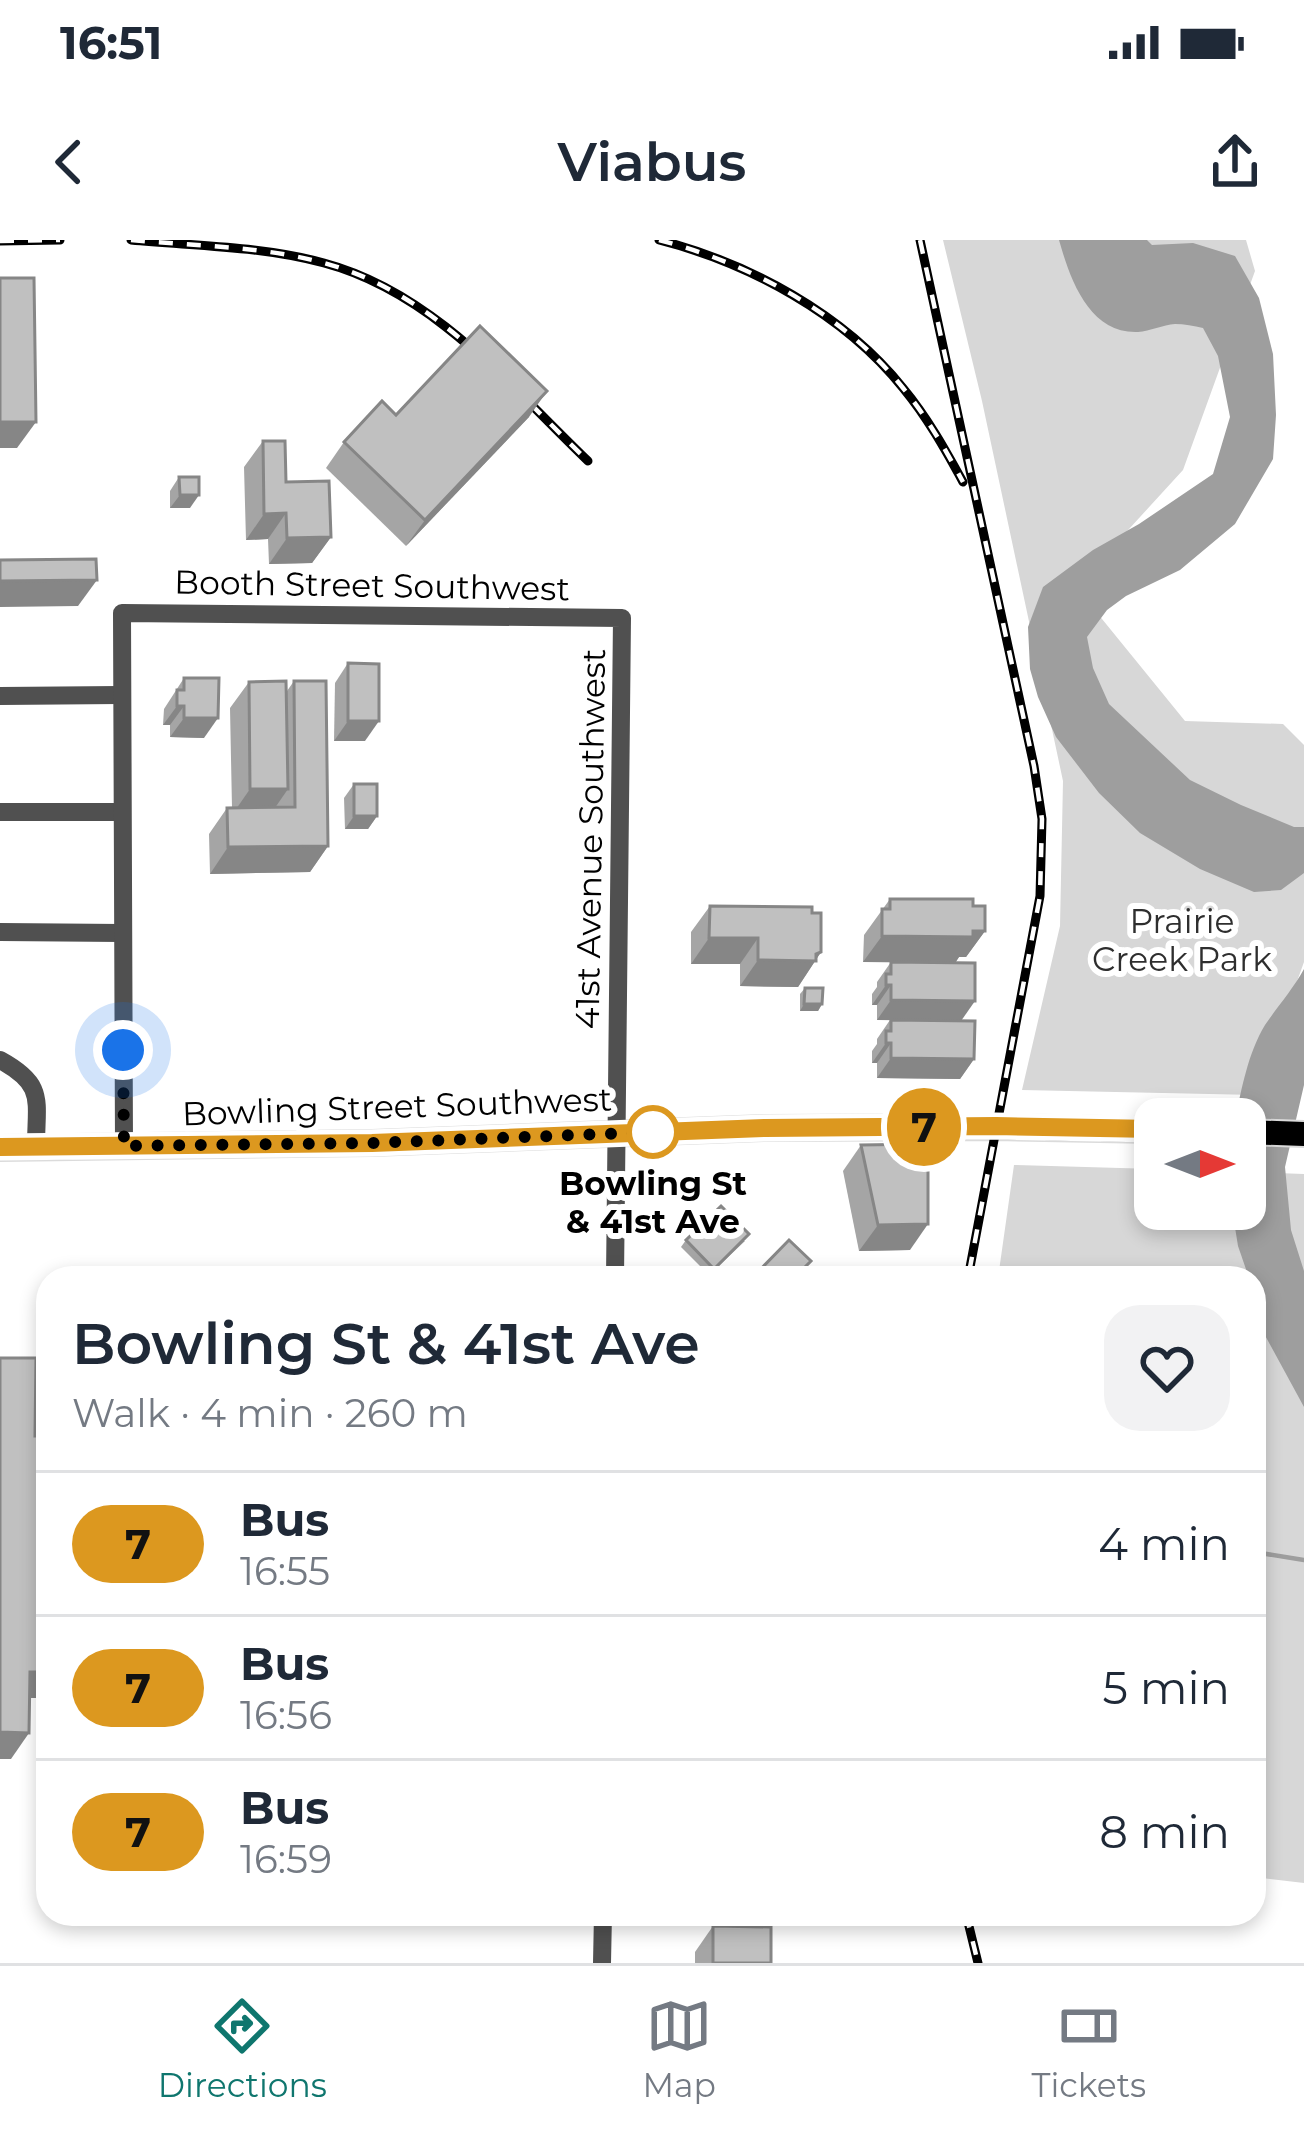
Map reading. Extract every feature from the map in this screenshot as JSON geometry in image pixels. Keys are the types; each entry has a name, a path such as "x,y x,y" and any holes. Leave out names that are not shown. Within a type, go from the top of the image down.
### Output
{"main road":[{"name":"Bowling Street Southwest","path":"0,1148 372,1143 784,1128 1134,1129"},
{"path":"1266,1133 1304,1134"}],"street":[{"name":"Booth Street Southwest","path":"120,695 122,613 622,618"},
{"name":"41st Avenue Southwest","path":"615,1266 622,618"},
{"path":"0,696 120,695 124,1146"},
{"path":"0,812 121,812"},
{"path":"0,932 122,933"},
{"path":"0,1060 25,1073 37,1096 37,1147"},
{"path":"602,1963 603,1926"}],"green space":[{"name":"Prairie Creek Park","path":"943,240 1246,240 1255,271 1183,470 1076,587 1185,721 1283,724 1304,745 1304,962 1256,1095 1022,1090 1060,926 1063,781"},
{"path":"1014,1165 1134,1168 1134,1230 1266,1230 1266,1173 1304,1174 1304,1883 1266,1878 1266,1266 1000,1266"}],"shaded area":[{"path":"1059,240 1193,243 1235,256 1259,298 1273,354 1273,459 1235,524 1180,570 1107,610 1087,637 1093,668 1109,704 1190,780 1294,827 1304,827 1304,873 1281,890 1254,892 1200,869 1140,833 1099,793 1056,737 1038,697 1030,669 1028,627 1043,587 1213,474 1230,417 1218,356 1203,328 1175,324 1138,332 1107,324 1076,287"},
{"path":"1304,969 1304,1085 1285,1167 1291,1230 1304,1271 1304,1407 1266,1337 1266,1266 1245,1266 1235,1230 1266,1230 1266,1098 1240,1098 1265,1025"}],"building":[{"path":"0,278 34,278 36,422 0,422"},
{"path":"480,326 547,391 425,520 344,442 382,401 396,415"},
{"path":"263,441 285,441 286,482 329,481 331,537 287,538 286,513 264,514"},
{"path":"179,477 199,477 199,495 180,495"},
{"path":"96,559 97,580 0,581 0,560"},
{"path":"348,663 379,664 379,721 348,721"},
{"path":"184,678 219,678 218,718 184,718 184,706 177,706 177,690 184,690"},
{"path":"286,681 288,789 250,789 249,682"},
{"path":"294,681 326,681 328,846 228,847 227,808 295,807"},
{"path":"354,784 377,784 377,816 354,816"},
{"path":"890,899 973,899 973,906 985,906 985,931 973,931 973,937 882,936 882,909 890,909"},
{"path":"710,906 812,907 812,913 821,913 821,952 816,961 758,960 758,938 709,938"},
{"path":"891,962 975,963 975,1001 891,1000 886,974 891,974"},
{"path":"805,988 823,988 822,1004 804,1004"},
{"path":"891,1020 975,1021 974,1059 891,1058 886,1031 891,1031"},
{"path":"928,1144 928,1224 878,1225 861,1145"},
{"path":"721,1206 749,1234 717,1266 711,1266 686,1240"},
{"path":"789,1240 811,1261 806,1266 764,1266"},
{"path":"0,1358 36,1358 36,1672 30,1672 29,1733 0,1732"},
{"path":"713,1926 771,1927 771,1963 713,1963"}],"waterway":[{"path":"1266,1554 1304,1560"}],"railway":[{"path":"0,241 60,240"},
{"path":"131,240 277,253 363,277 400,296 468,345 588,461"},
{"path":"659,240 760,277 853,337 912,399 963,482"},
{"path":"920,240 1042,819 1040,896 970,1266"},
{"path":"969,1926 978,1963"}],"bus line":[{"name":"7","path":"0,1147 372,1143 765,1128 1134,1129"}],"place":[{"name":"Bowling St & 41st Ave","path":"653,1132"}],"route":[{"path":"123,1050 124,1146 653,1132"}]}
